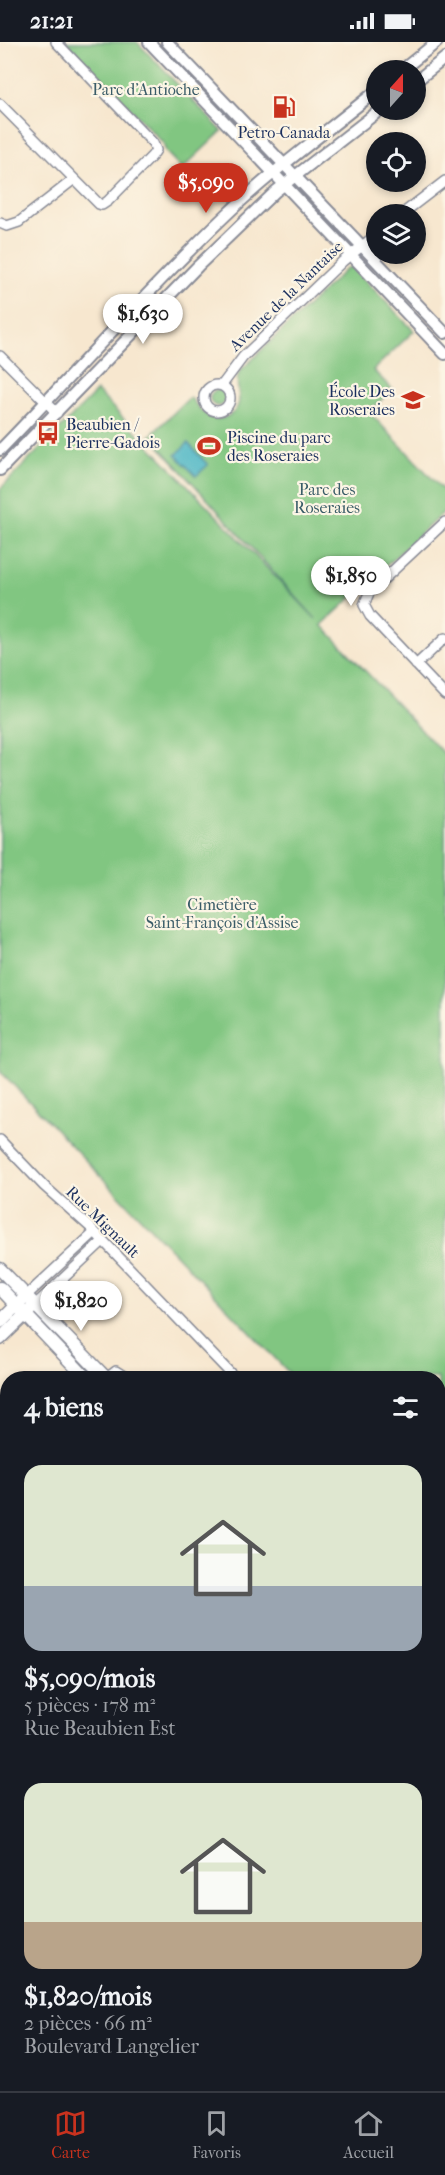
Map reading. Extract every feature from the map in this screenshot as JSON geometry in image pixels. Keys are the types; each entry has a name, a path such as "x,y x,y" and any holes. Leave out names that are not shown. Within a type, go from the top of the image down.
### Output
{"main road":[{"path":"0,1269 99,1371"},
{"path":"0,1288 79,1371"},
{"path":"0,1339 21,1310 31,1301"},
{"path":"0,1322 21,1310"}],"street":[{"path":"0,104 95,202 102,205 152,156 155,148 151,140 56,42"},
{"path":"149,42 445,354"},
{"path":"167,42 445,333"},
{"path":"414,60 436,42"},
{"path":"426,73 445,58"},
{"path":"0,450 160,280 227,214 366,99"},
{"path":"0,470 237,228 285,184 367,120"},
{"path":"0,223 7,226 19,222 73,180"},
{"path":"415,204 445,181"},
{"name":"Avenue de la Nantaise","path":"222,385 243,357 366,242"},
{"path":"160,280 173,292"},
{"path":"0,356 57,413"},
{"path":"445,522 369,593 364,604 370,616 445,695"},
{"path":"416,665 445,638"},
{"name":"Rue Mignault","path":"0,1140 44,1186 104,1241 228,1371"},
{"path":"31,1301 94,1232"},
{"path":"31,1301 104,1241"}],"green space":[{"name":"Parc d'Antioche","path":"66,42 137,42 222,131 182,169 166,152 163,143"},
{"name":"Cimetière Saint-François d'Assise","path":"352,267 414,331 373,370 392,389 369,412 445,492 445,511 322,625 445,755 445,1371 287,1371 0,1071 0,489 97,391 316,619 150,436 190,397 211,418 222,419 232,413 239,401 237,383 239,372 347,268"},
{"path":"218,390 226,398 218,406 210,398"}],"water":[{"path":"188,443 208,465 196,476 176,455"}],"place":[{"name":"Petro-Canada","path":"284,107"},
{"name":"École Des Roseraies","path":"413,400"},
{"name":"Beaubien / Pierre-Gadois","path":"48,433"},
{"name":"Piscine du parc des Roseraies","path":"209,446"}],"park label":[{"name":"Parc des Roseraies","path":"327,498"}]}
